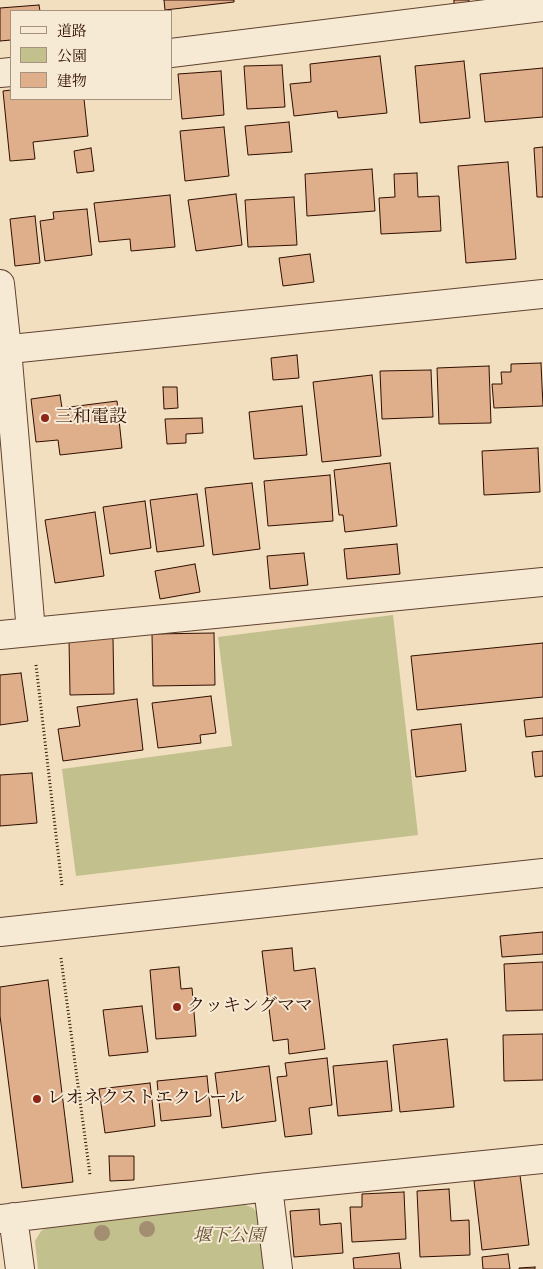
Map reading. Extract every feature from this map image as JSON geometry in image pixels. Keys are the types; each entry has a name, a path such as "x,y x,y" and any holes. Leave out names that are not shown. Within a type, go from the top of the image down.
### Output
{"street":[{"path":"172,52 543,7"},
{"path":"0,284 3,349 31,632"},
{"path":"3,349 543,294"},
{"path":"0,636 543,582"},
{"path":"0,932 543,873"},
{"path":"20,1269 7,1218 268,1187 543,1159"},
{"path":"268,1187 278,1269"}],"path":[{"path":"31,632 62,886"},
{"path":"61,955 95,1207"}],"green space":[{"path":"393,615 418,835 76,876 62,769 232,746 218,637"},
{"name":"堰下公園","path":"243,1204 253,1208 259,1215 266,1269 38,1269 35,1241 41,1231 51,1225"}],"building":[{"path":"164,0 234,0 234,2 165,10"},
{"path":"454,0 469,0 469,6 454,5"},
{"path":"39,5 40,10 10,10 10,40 0,41 0,8"},
{"path":"380,56 387,113 338,118 337,111 294,116 290,84 311,82 310,64"},
{"path":"464,61 470,118 420,123 415,66"},
{"path":"282,65 285,107 247,109 244,66"},
{"path":"543,68 543,117 485,122 480,74"},
{"path":"221,71 224,115 182,119 178,74"},
{"path":"10,90 10,100 84,100 88,136 33,142 35,159 10,161 3,91"},
{"path":"289,122 292,152 248,155 245,126"},
{"path":"224,127 229,176 185,181 180,131"},
{"path":"543,147 543,197 537,197 534,148"},
{"path":"91,148 94,171 77,173 74,151"},
{"path":"508,162 516,259 466,263 458,166"},
{"path":"372,169 375,211 307,216 305,174"},
{"path":"417,173 418,197 439,196 441,231 381,234 379,198 395,197 394,174"},
{"path":"236,194 242,245 196,251 188,200"},
{"path":"170,195 175,247 131,251 130,239 99,242 94,203"},
{"path":"294,197 297,245 248,247 245,200"},
{"path":"87,209 92,255 45,261 40,221 54,219 53,212"},
{"path":"35,216 40,263 15,266 10,219"},
{"path":"310,254 314,282 283,286 279,258"},
{"path":"297,355 299,378 273,380 271,358"},
{"path":"541,363 543,406 494,408 492,384 502,384 501,372 511,372 511,364"},
{"path":"489,366 491,423 439,424 437,368"},
{"path":"431,370 433,417 382,419 380,371"},
{"path":"372,375 381,456 322,462 313,382"},
{"path":"163,387 177,387 178,408 164,409"},
{"path":"60,395 62,408 117,401 122,448 60,455 58,440 36,442 31,399"},
{"path":"302,406 307,455 254,459 249,412"},
{"path":"202,418 203,433 186,434 186,443 167,444 165,419"},
{"path":"538,448 540,492 484,495 482,451"},
{"path":"390,463 397,526 345,532 343,515 339,515 334,470"},
{"path":"330,475 333,521 268,526 264,481"},
{"path":"252,483 260,549 213,555 205,488"},
{"path":"197,494 204,546 157,552 150,500"},
{"path":"145,501 151,548 110,554 103,507"},
{"path":"95,512 104,576 55,583 45,520"},
{"path":"397,544 400,574 347,579 344,549"},
{"path":"304,553 308,585 270,589 267,556"},
{"path":"195,564 200,592 160,599 155,571"},
{"path":"214,633 215,685 153,686 152,634"},
{"path":"113,638 114,694 70,695 69,639"},
{"path":"543,643 543,697 417,710 411,656"},
{"path":"21,673 28,721 0,725 0,675"},
{"path":"211,696 216,733 200,735 201,743 158,748 152,703"},
{"path":"137,699 143,750 63,761 58,729 80,726 77,707"},
{"path":"543,718 543,735 526,737 524,720"},
{"path":"461,724 466,771 416,777 411,730"},
{"path":"543,751 543,776 535,777 532,752"},
{"path":"32,773 37,823 0,826 0,775"},
{"path":"543,932 543,954 502,957 500,936"},
{"path":"292,948 294,971 315,968 325,1049 289,1054 288,1039 273,1041 262,951"},
{"path":"543,962 543,1010 506,1011 504,964"},
{"path":"179,967 181,989 192,988 196,1036 156,1039 150,970"},
{"name":"レオネクストエクレール","path":"48,980 73,1182 22,1188 0,1016 0,987"},
{"path":"142,1006 148,1052 109,1056 103,1010"},
{"path":"543,1034 543,1080 504,1081 503,1035"},
{"path":"447,1039 454,1107 400,1112 393,1045"},
{"path":"327,1058 332,1105 309,1108 312,1134 285,1137 277,1077 287,1076 285,1063"},
{"path":"387,1061 392,1111 338,1116 333,1066"},
{"path":"269,1066 276,1121 222,1128 215,1073"},
{"path":"207,1076 211,1116 161,1121 157,1081"},
{"path":"150,1083 155,1126 105,1133 99,1089"},
{"path":"109,1156 134,1156 134,1180 110,1181"},
{"path":"520,1175 529,1245 482,1250 474,1181"},
{"path":"449,1189 451,1221 469,1220 470,1255 420,1257 417,1191"},
{"path":"404,1192 406,1239 352,1242 350,1207 362,1207 362,1194"},
{"path":"319,1209 320,1225 341,1223 343,1253 294,1257 290,1211"},
{"path":"399,1253 401,1269 354,1269 353,1258"},
{"path":"508,1254 510,1269 483,1269 482,1257"},
{"path":"535,1267 535,1269 519,1269 519,1268"}],"place":[{"name":"三和電設","path":"45,418"},
{"name":"クッキングママ","path":"177,1007"},
{"name":"レオネクストエクレール","path":"37,1099"}]}
